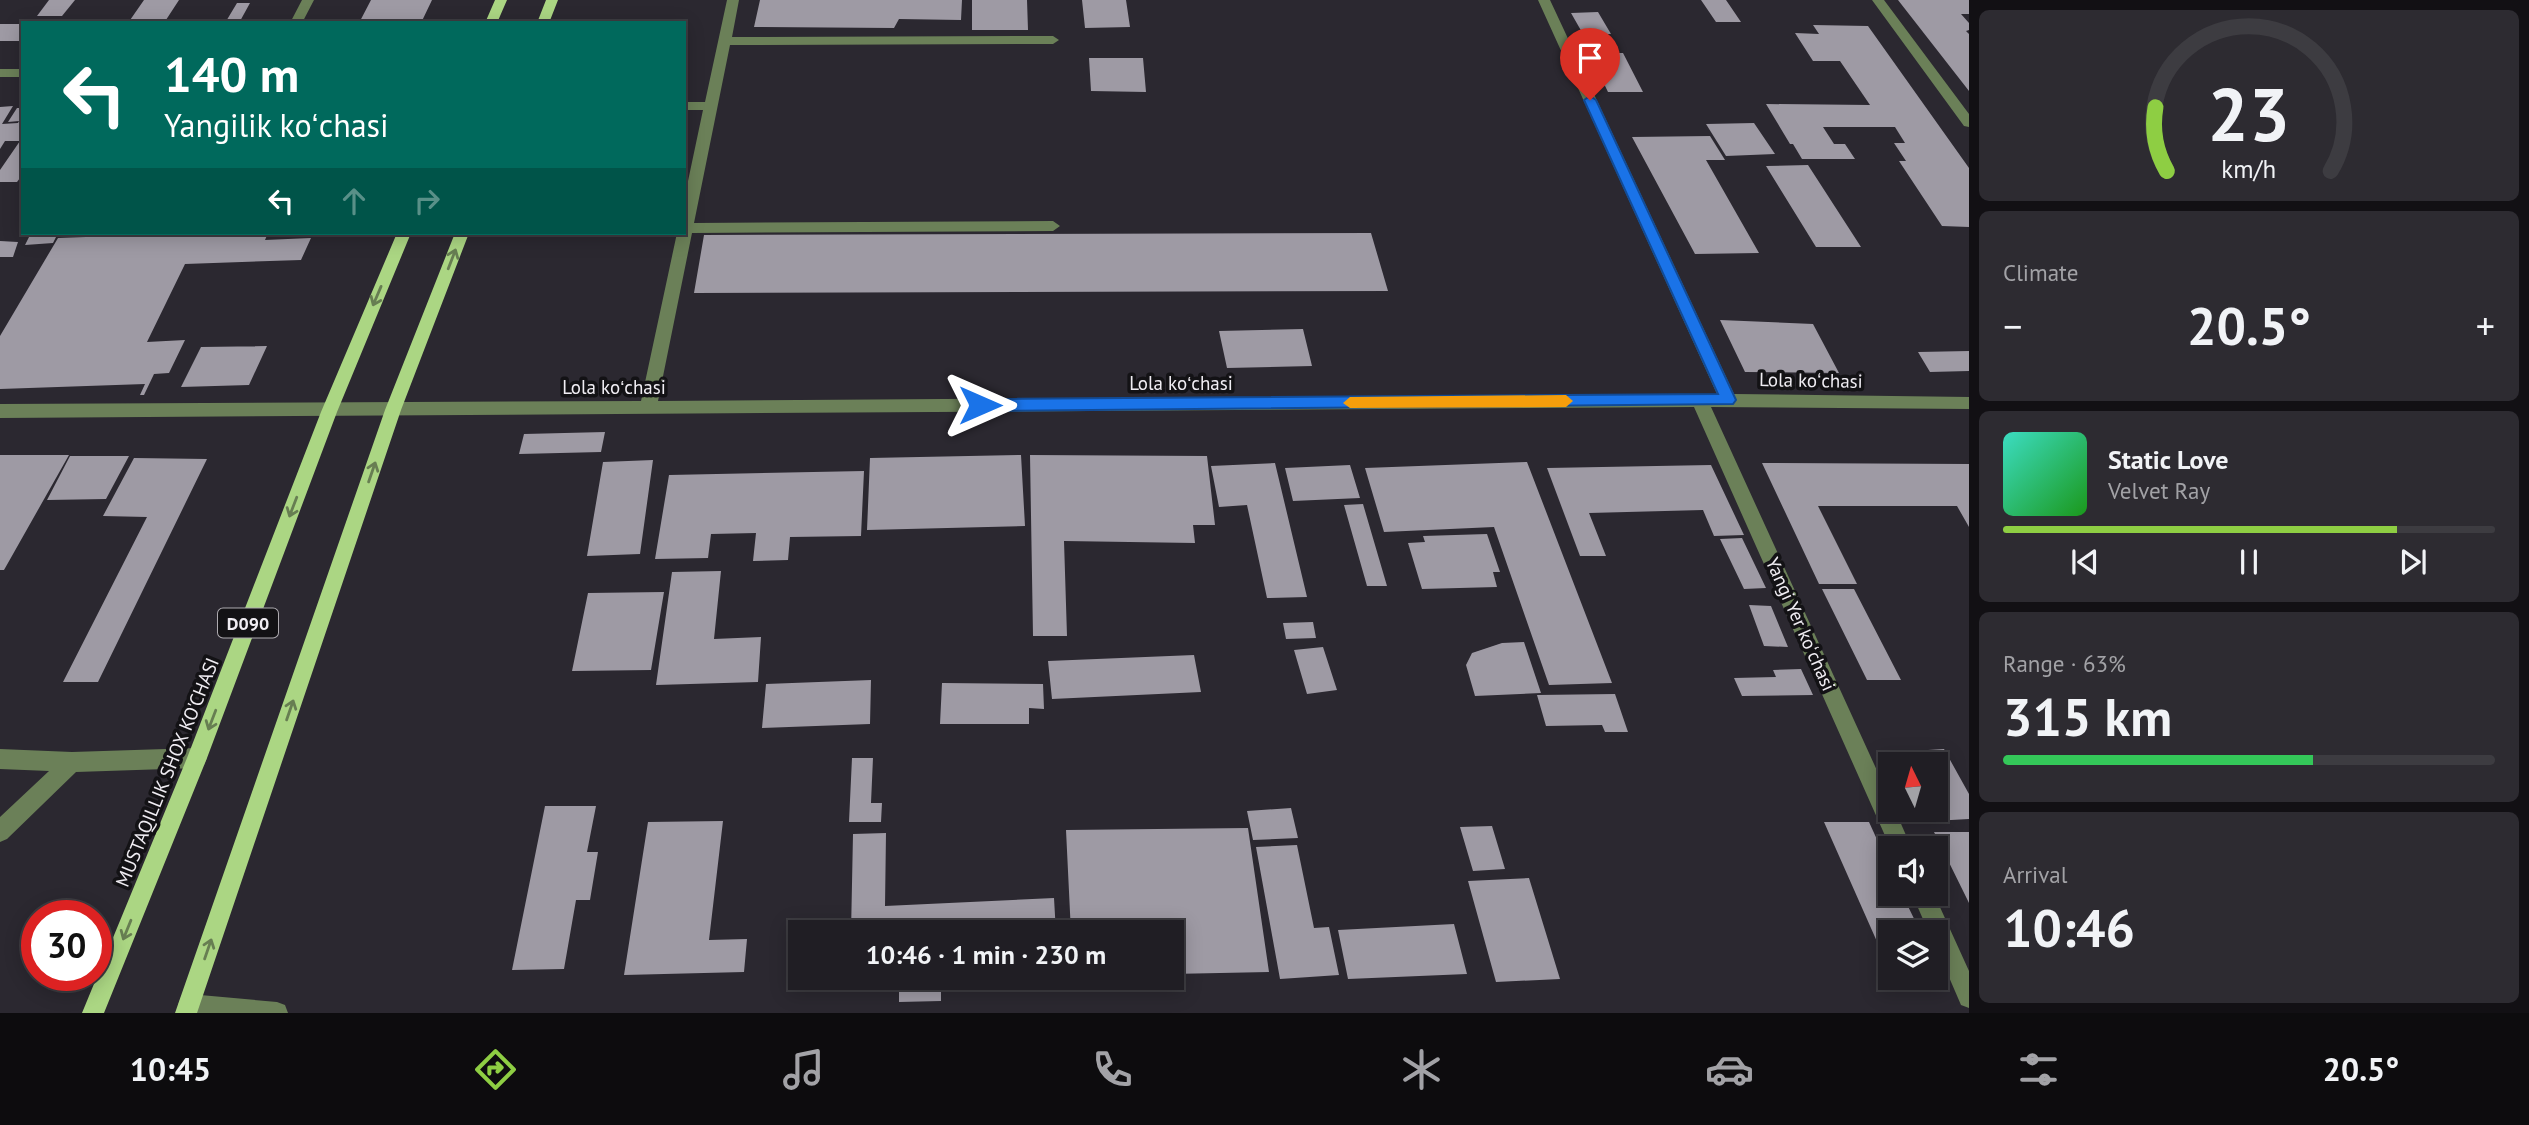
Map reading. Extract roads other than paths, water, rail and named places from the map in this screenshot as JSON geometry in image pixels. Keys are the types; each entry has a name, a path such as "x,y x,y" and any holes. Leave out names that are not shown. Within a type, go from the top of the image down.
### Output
{"main road":[{"path":"492,21 501,0"},
{"path":"544,21 552,0"},
{"name":"MUSTAQILLIK SHOX KO'CHASI","path":"93,1013 197,758 329,412 403,235"},
{"path":"188,1009 393,410 461,235"}],"street":[{"path":"297,21 308,0"},
{"path":"686,223 733,0"},
{"path":"1544,0 1728,400"},
{"path":"1878,0 1969,123"},
{"path":"724,41 1053,40"},
{"path":"0,73 21,73"},
{"path":"686,106 711,106"},
{"path":"686,228 1053,226"},
{"path":"648,408 684,235"},
{"name":"Lola koʻchasi","path":"0,411 329,412 1699,400 1969,403"},
{"name":"Yangi Yer koʻchasi","path":"1699,400 1896,836"},
{"path":"0,759 72,762 197,758"},
{"path":"0,832 72,762"},
{"path":"1928,906 1969,996"},
{"path":"188,1009 277,1013"}]}
